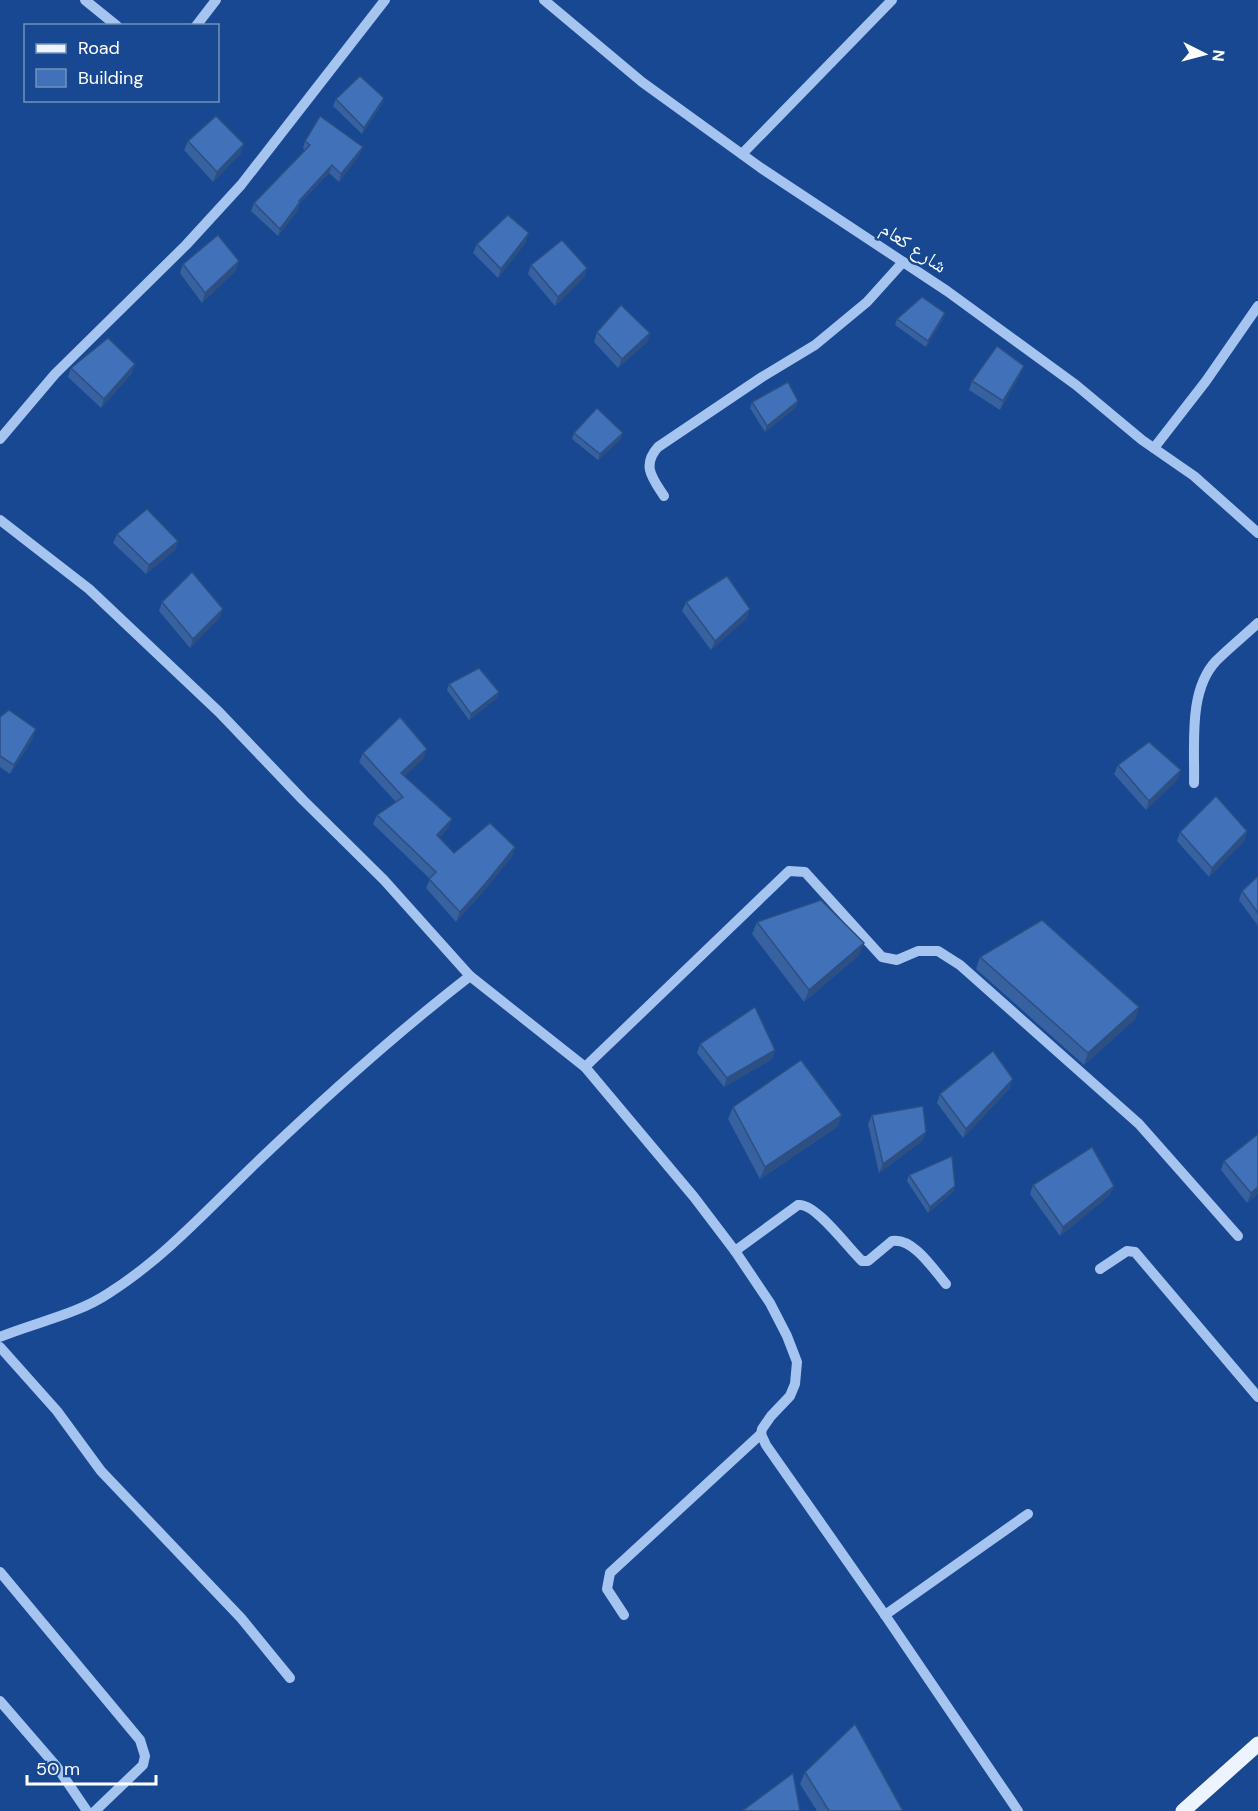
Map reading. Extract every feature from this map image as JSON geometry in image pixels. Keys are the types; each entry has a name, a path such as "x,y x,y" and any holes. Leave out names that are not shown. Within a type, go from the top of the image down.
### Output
{"main road":[{"path":"1183,1811 1258,1744"}],"street":[{"path":"85,0 115,24"},
{"path":"198,24 216,0"},
{"path":"0,439 27,404 55,374 186,245 241,185 385,0"},
{"name":"شارع كعام","path":"544,0 642,82 742,154 947,291 1076,385 1154,448 1194,476 1258,533"},
{"path":"742,154 892,0"},
{"path":"664,496 650,472 651,454 658,447 762,377 815,345 867,302 903,262"},
{"path":"1154,448 1206,381 1258,306"},
{"path":"0,520 89,589 211,703 384,880 470,976 585,1067 694,1197 735,1251 770,1303 797,1362 793,1390 771,1416 761,1434 610,1573 607,1589 624,1615"},
{"path":"1194,783 1195,722 1200,688 1215,663 1258,623"},
{"path":"585,1067 789,871 805,873 882,957 897,960 918,951 938,951 960,965 1139,1124 1238,1236"},
{"path":"0,1337 28,1325 72,1312 107,1295 135,1276 173,1243 303,1118 412,1020 470,976"},
{"path":"735,1251 802,1204 808,1206 829,1225 862,1261 868,1261 891,1240 901,1240 920,1252 946,1284"},
{"path":"1100,1269 1126,1251 1135,1252 1258,1397"},
{"path":"0,1347 57,1411 101,1471 241,1618 290,1678"},
{"path":"761,1434 766,1445 1018,1811"},
{"path":"885,1615 1028,1514"},
{"path":"0,1572 140,1740 145,1756 143,1765 95,1811"},
{"path":"0,1701 57,1767 87,1811"}],"building":[{"path":"360,76 384,98 364,128 336,99"},
{"path":"216,116 244,144 217,172 188,141"},
{"path":"320,116 363,147 341,174 332,165 299,201 280,229 254,203 310,145 305,141"},
{"path":"508,215 529,233 501,269 477,244"},
{"path":"218,235 239,261 205,293 183,264"},
{"path":"562,240 587,268 558,297 531,265"},
{"path":"922,297 945,313 928,341 897,319"},
{"path":"621,305 650,333 622,359 597,332"},
{"path":"108,338 135,364 104,399 71,368"},
{"path":"997,346 1024,366 1003,401 972,381"},
{"path":"788,382 798,401 767,426 752,402"},
{"path":"597,408 623,433 600,454 574,433"},
{"path":"147,509 178,541 149,565 117,534"},
{"path":"192,572 223,609 193,639 162,602"},
{"path":"727,576 750,609 715,641 686,602"},
{"path":"479,668 499,692 471,714 449,684"},
{"path":"9,710 36,729 14,765 0,756 0,717"},
{"path":"400,717 427,749 401,773 452,819 437,835 454,853 490,823 515,847 460,912 429,879 436,872 377,815 403,797 363,753"},
{"path":"1149,742 1181,770 1149,801 1118,765"},
{"path":"1216,796 1247,831 1212,868 1180,832"},
{"path":"1258,876 1258,913 1242,891"},
{"path":"821,900 864,943 809,990 757,922"},
{"path":"1042,920 1139,1007 1088,1053 980,957"},
{"path":"755,1007 775,1050 727,1078 700,1044"},
{"path":"993,1051 1013,1079 966,1129 940,1094"},
{"path":"801,1060 842,1115 765,1167 733,1107"},
{"path":"923,1106 926,1132 883,1164 872,1115"},
{"path":"1258,1134 1258,1187 1251,1193 1224,1161"},
{"path":"1092,1147 1114,1186 1063,1227 1033,1185"},
{"path":"952,1156 955,1186 930,1207 909,1175"},
{"path":"855,1724 903,1811 829,1811 805,1772"},
{"path":"793,1773 800,1811 742,1811"}]}
